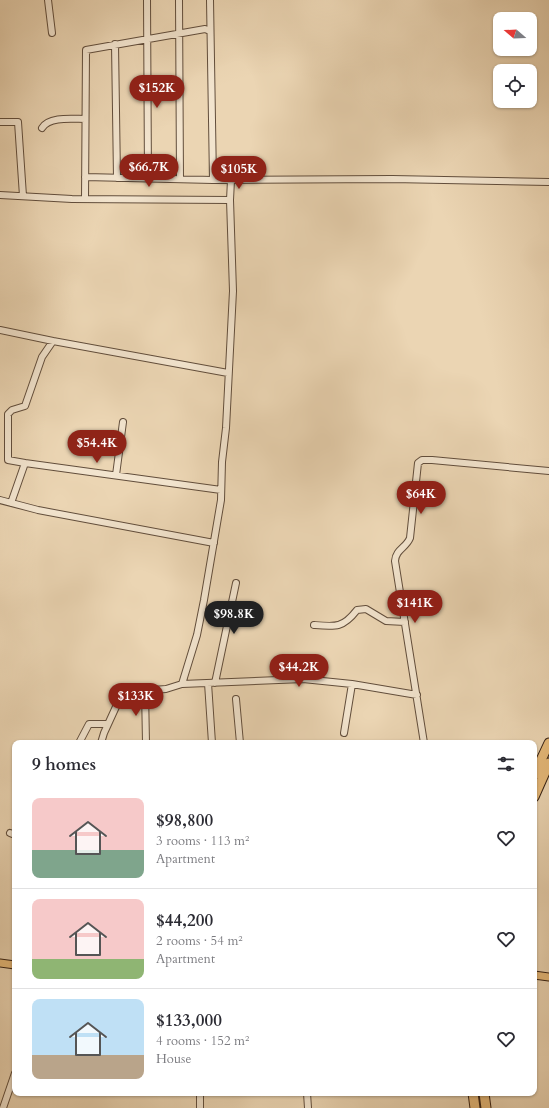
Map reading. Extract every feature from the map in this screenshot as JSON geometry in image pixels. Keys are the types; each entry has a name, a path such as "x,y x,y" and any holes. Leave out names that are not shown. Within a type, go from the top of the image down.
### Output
{"highway":[{"path":"537,769 549,743"},
{"path":"537,790 549,763"},
{"path":"473,1096 475,1108"},
{"path":"484,1096 486,1108"}],"main road":[{"path":"0,963 12,965"},
{"path":"537,975 549,977"}],"street":[{"path":"48,0 52,33"},
{"path":"147,0 148,178"},
{"path":"179,0 180,179"},
{"path":"210,0 213,180"},
{"path":"85,199 86,50 205,29 210,31"},
{"path":"115,44 117,178"},
{"path":"42,128 49,122 69,119 85,119"},
{"path":"0,122 16,120 18,122 23,196"},
{"path":"85,177 213,180 405,179 549,182"},
{"path":"182,684 198,628 220,511 233,291 230,200 231,180"},
{"path":"0,195 85,199 230,200"},
{"path":"0,330 228,373"},
{"path":"53,341 42,357 25,406 12,410 8,414 8,460 25,464 221,490"},
{"path":"116,475 123,422"},
{"path":"424,740 396,555 410,538 418,463 422,460 432,460 549,471"},
{"path":"11,503 25,464"},
{"path":"0,500 38,510 214,543"},
{"path":"215,683 236,583"},
{"path":"314,625 335,627 345,624 357,610 366,609 386,621 405,622"},
{"path":"102,740 108,724 123,694 145,690 173,688 182,684 303,679 352,684 417,695"},
{"path":"208,683 212,740"},
{"path":"344,733 352,684"},
{"path":"145,690 146,740"},
{"path":"236,699 240,740"},
{"path":"81,740 89,724 108,724"},
{"path":"3,1108 12,1082"},
{"path":"200,1096 200,1108"},
{"path":"307,1096 308,1108"}]}
